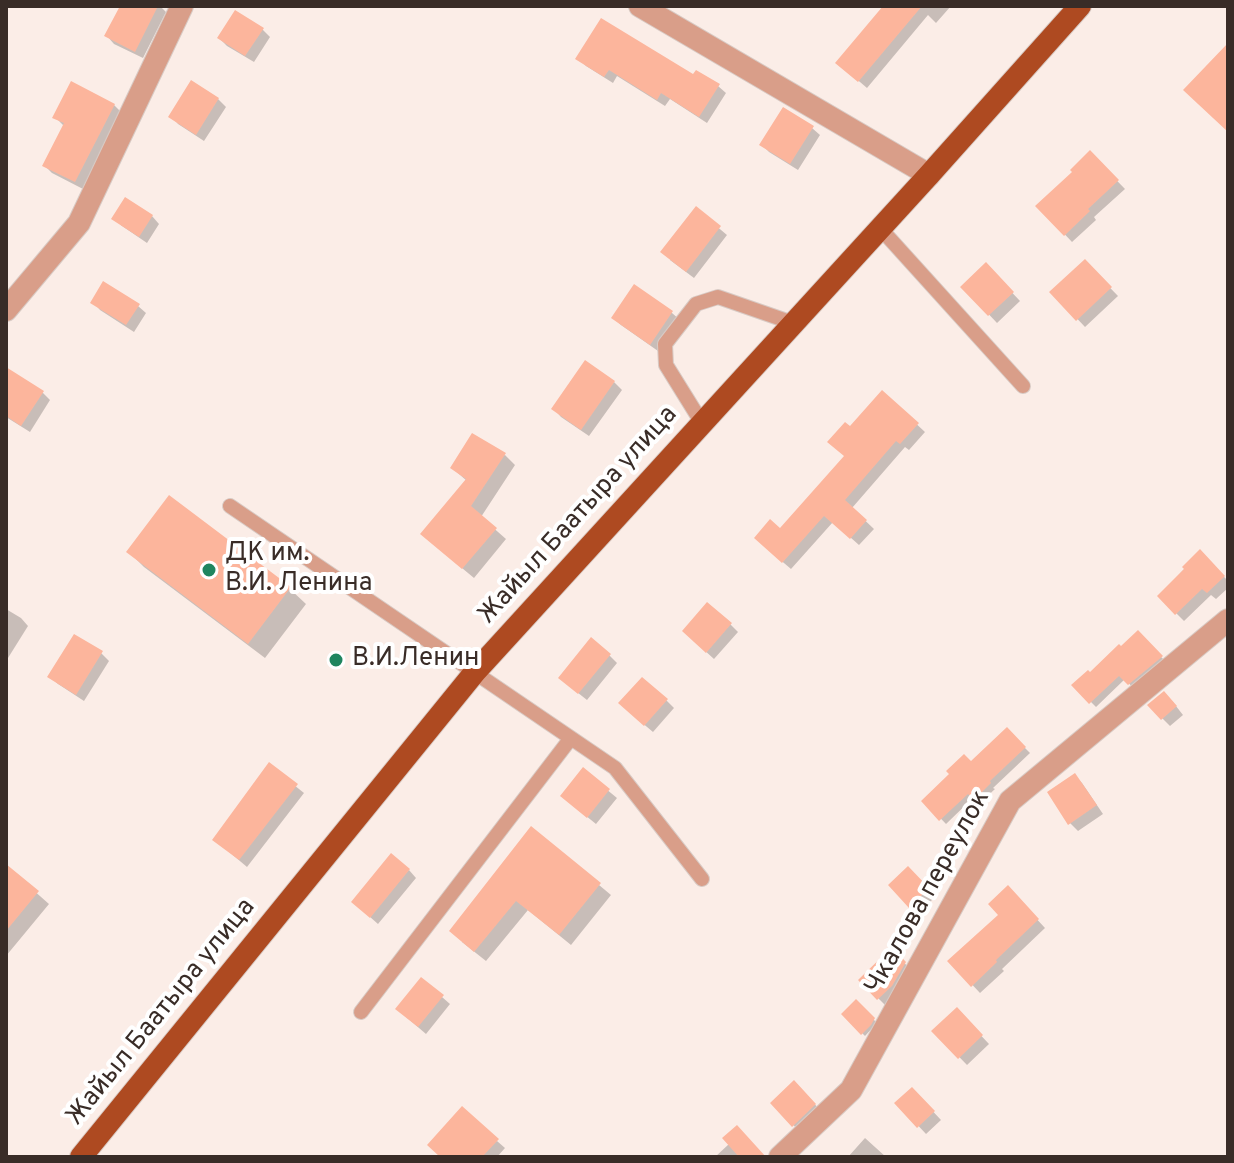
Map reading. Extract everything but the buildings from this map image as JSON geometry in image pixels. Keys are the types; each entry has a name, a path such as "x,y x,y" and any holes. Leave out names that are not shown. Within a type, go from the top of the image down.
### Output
{"highway":[{"name":"Жайыл Баатыра улица","path":"81,1157 475,672 1080,6"}],"street":[{"path":"6,310 79,223 182,6"},
{"path":"640,6 929,175"},
{"name":"Чкалова переулок","path":"780,1157 851,1090 1010,801 1228,620"}],"lane":[{"path":"880,228 1023,386"},
{"path":"702,423 666,365 665,344 696,304 718,297 793,323"},
{"path":"230,506 615,768 702,879"},
{"path":"361,1012 571,738"}],"place":[{"name":"ДК им. В.И. Ленина","path":"209,570"},
{"name":"В.И.Ленин","path":"336,660"}]}
